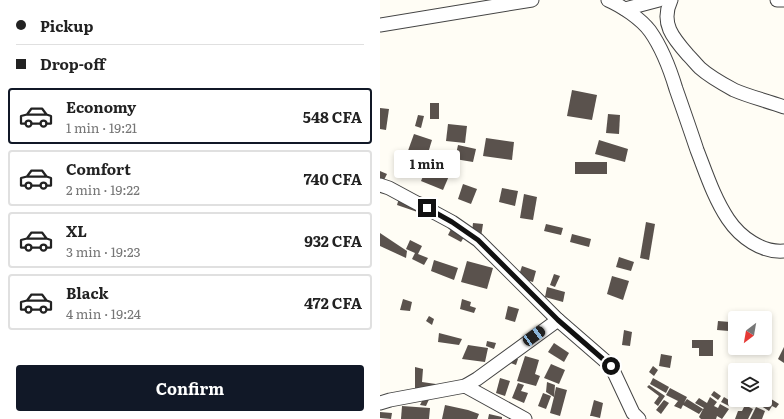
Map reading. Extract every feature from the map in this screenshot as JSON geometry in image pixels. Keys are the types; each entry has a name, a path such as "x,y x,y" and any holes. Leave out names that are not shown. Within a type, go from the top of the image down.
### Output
{"street":[{"path":"380,25 508,2 532,0"},
{"path":"608,0 634,15 649,30 660,49 669,68 708,179 728,220 739,232 754,243 768,250 784,251"},
{"path":"625,9 659,0"},
{"path":"671,0 667,10 669,30 676,41 701,69 712,77 744,94 784,107"},
{"path":"777,0 784,0"},
{"path":"380,185 389,188 452,222 478,240 558,320 611,366 633,413 638,419"},
{"path":"380,403 465,386 558,320"},
{"path":"465,386 525,419"}],"building":[{"path":"572,90 597,95 592,120 567,116"},
{"path":"430,103 439,103 439,119 430,119"},
{"path":"380,108 389,109 386,130 380,129"},
{"path":"608,114 620,115 619,134 606,133"},
{"path":"418,115 424,116 421,128 415,126"},
{"path":"448,124 467,126 465,143 446,141"},
{"path":"414,134 432,140 424,166 405,159"},
{"path":"486,138 514,142 512,160 483,156"},
{"path":"599,140 628,149 625,162 595,154"},
{"path":"458,145 476,149 473,162 455,159"},
{"path":"433,152 455,162 443,190 421,181"},
{"path":"575,162 607,162 607,174 575,174"},
{"path":"380,171 387,174 380,188"},
{"path":"463,184 477,189 471,204 458,199"},
{"path":"502,188 518,191 515,206 499,202"},
{"path":"401,191 426,198 432,217 397,205"},
{"path":"524,194 537,197 533,220 520,218"},
{"path":"646,222 655,224 649,260 640,258"},
{"path":"473,223 483,224 481,237 472,232"},
{"path":"546,224 563,228 561,235 544,231"},
{"path":"453,225 467,232 461,242 448,235"},
{"path":"380,233 407,251 406,258 380,246"},
{"path":"572,234 591,239 589,247 570,242"},
{"path":"410,240 422,246 418,254 428,258 424,265 412,259 415,253 406,249"},
{"path":"619,257 634,262 631,271 616,267"},
{"path":"434,260 458,268 454,280 431,271"},
{"path":"467,261 493,268 487,289 461,282"},
{"path":"522,266 536,271 533,282 518,278"},
{"path":"554,274 560,276 555,287 550,285"},
{"path":"612,276 629,281 623,300 607,294"},
{"path":"547,287 565,292 563,302 545,297"},
{"path":"403,299 412,302 410,311 400,310"},
{"path":"462,299 471,302 470,306 476,308 474,313 460,309"},
{"path":"508,306 519,309 515,322 505,319"},
{"path":"429,316 434,319 432,325 426,321"},
{"path":"718,321 728,322 728,331 717,330"},
{"path":"624,330 632,332 630,346 622,345"},
{"path":"439,333 462,339 459,345 438,342"},
{"path":"692,340 713,340 713,356 699,356 699,348 692,348"},
{"path":"487,341 496,343 494,349 486,346"},
{"path":"554,343 569,353 564,362 548,352"},
{"path":"468,345 488,348 485,362 462,359"},
{"path":"784,347 784,363 778,359"},
{"path":"661,354 672,356 670,368 659,366"},
{"path":"510,356 518,359 516,365 508,362"},
{"path":"525,356 539,360 535,374 540,376 536,386 517,381"},
{"path":"551,364 565,370 559,384 544,378"},
{"path":"653,366 658,370 654,376 649,372"},
{"path":"415,367 423,369 422,382 436,384 426,406 420,405 426,393 415,392"},
{"path":"500,378 510,381 505,396 496,393"},
{"path":"653,378 669,387 666,393 650,384"},
{"path":"547,382 555,385 554,397 546,392"},
{"path":"518,383 524,385 521,391 528,393 524,403 512,398"},
{"path":"649,385 665,396 658,406 654,403 659,396 647,387"},
{"path":"556,387 567,390 560,416 550,413"},
{"path":"670,388 687,397 684,403 687,399 703,409 699,414 683,405 681,409 674,406 678,401 666,395"},
{"path":"714,391 721,396 718,400 711,395"},
{"path":"543,393 551,396 546,409 538,406"},
{"path":"710,397 717,402 714,406 718,408 720,404 729,409 722,419 717,416 716,419 701,419 699,417 704,408 695,403 699,398 707,403"},
{"path":"724,397 728,400 728,406 721,402"},
{"path":"594,400 603,403 600,418 590,416"},
{"path":"664,400 669,403 661,414 656,410"},
{"path":"772,400 779,404 776,408 772,406"},
{"path":"445,405 479,414 477,419 442,419"},
{"path":"402,406 430,408 429,419 401,419"},
{"path":"744,407 753,409 748,419 735,419 738,411 742,411"},
{"path":"756,407 765,411 762,419 750,419"},
{"path":"763,407 771,407 769,411"},
{"path":"380,412 392,413 391,419 380,418"},
{"path":"489,414 502,417 502,419 488,419"}],"route":[{"path":"427,208 452,222 478,240 558,320 611,366"}]}
